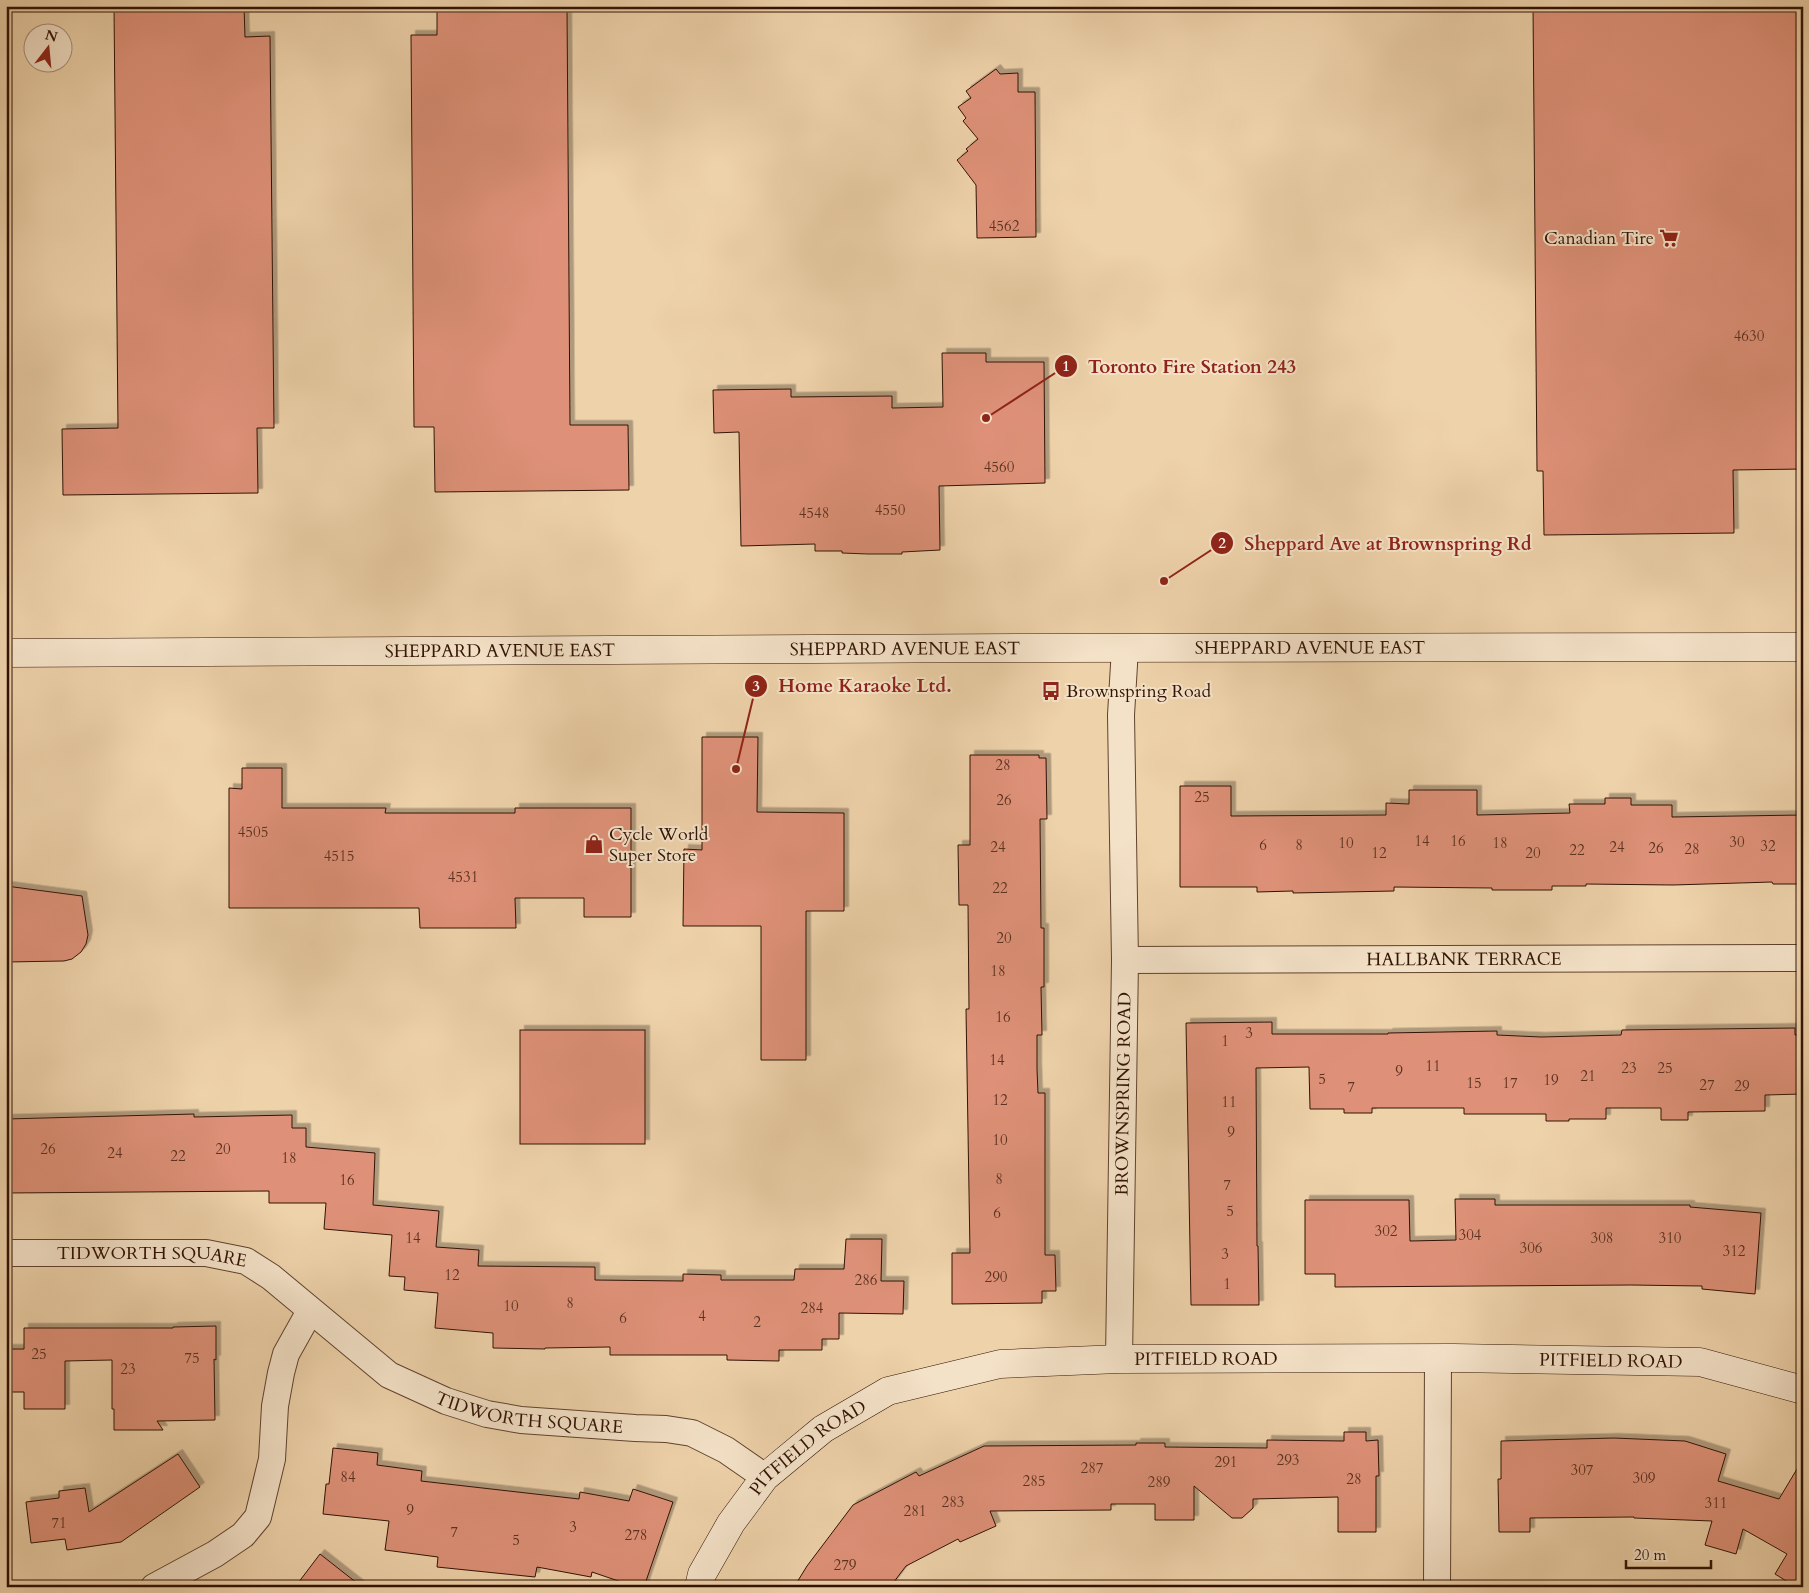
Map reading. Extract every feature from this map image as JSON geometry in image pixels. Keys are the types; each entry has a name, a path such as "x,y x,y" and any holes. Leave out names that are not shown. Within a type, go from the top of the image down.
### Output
{"main road":[{"name":"SHEPPARD AVENUE EAST","path":"6,653 1803,646"},
{"name":"PITFIELD ROAD","path":"699,1587 702,1574 731,1523 765,1477 823,1429 888,1390 1000,1364 1119,1360 1438,1359 1700,1362 1803,1390"}],"street":[{"name":"BROWNSPRING ROAD","path":"1119,1360 1125,960 1121,715 1125,648"},
{"name":"HALLBANK TERRACE","path":"1125,960 1803,958"},
{"name":"TIDWORTH SQUARE","path":"6,1253 206,1253 246,1261 271,1277 389,1375 446,1401 487,1414 521,1420 666,1429 692,1433 726,1450 765,1477"},
{"path":"154,1587 215,1554 243,1535 258,1517 272,1459 274,1406 281,1373 286,1354 310,1311"},
{"path":"1437,1587 1438,1359"}],"building":[{"path":"114,6 244,6 245,37 270,36 274,428 257,428 258,493 63,495 62,429 118,428"},
{"path":"437,6 567,6 570,425 628,425 629,490 435,492 434,427 414,427 411,35 437,35"},
{"name":"Canadian Tire","path":"1533,6 1803,6 1803,469 1733,470 1734,533 1544,535 1543,471 1537,471"},
{"path":"996,69 1000,74 1018,73 1018,92 1035,92 1036,237 977,238 976,185 957,160 978,139 963,121 966,118 958,107 971,98 966,91"},
{"path":"942,353 986,353 986,362 1044,362 1045,483 939,486 940,550 902,552 902,554 868,554 842,553 842,551 815,551 815,544 741,546 739,432 714,433 713,390 791,389 791,397 892,396 892,408 943,407"},
{"path":"702,737 758,737 757,812 844,813 844,911 806,911 806,1060 761,1060 761,926 683,926 684,849 702,850"},
{"path":"970,755 1039,755 1039,758 1046,758 1047,819 1040,819 1041,928 1044,928 1044,987 1041,987 1042,1035 1037,1035 1037,1069 1038,1093 1045,1093 1045,1255 1055,1255 1056,1291 1042,1291 1042,1303 952,1304 952,1253 970,1253 966,1009 969,1009 968,905 959,905 958,845 970,845"},
{"path":"242,768 282,768 282,808 386,808 385,813 515,813 515,808 631,808 631,917 584,917 584,898 515,898 516,928 420,928 419,908 229,908 229,788 242,789"},
{"path":"1180,786 1231,786 1231,816 1386,815 1386,803 1409,804 1409,790 1477,790 1477,815 1570,813 1569,804 1605,804 1605,798 1631,798 1631,805 1672,805 1672,817 1803,815 1803,884 1773,884 1772,882 1673,885 1586,884 1586,886 1552,886 1552,890 1394,887 1394,891 1293,893 1293,891 1257,892 1257,887 1180,887"},
{"path":"6,886 82,896 88,935 86,944 81,952 72,959 64,961 6,962"},
{"path":"1272,1022 1272,1034 1388,1034 1497,1031 1497,1035 1541,1037 1621,1035 1622,1030 1795,1028 1795,1035 1803,1035 1803,1094 1765,1095 1765,1111 1688,1112 1688,1120 1661,1120 1661,1108 1606,1108 1606,1119 1569,1119 1569,1121 1546,1121 1546,1114 1464,1114 1464,1108 1372,1108 1372,1113 1344,1113 1344,1109 1310,1109 1309,1067 1256,1068 1259,1305 1191,1305 1186,1023"},
{"path":"520,1030 645,1030 645,1144 520,1144"},
{"path":"194,1114 194,1117 292,1115 292,1128 306,1128 306,1147 375,1153 373,1205 439,1211 436,1247 479,1250 478,1266 595,1267 595,1280 683,1281 683,1274 721,1275 721,1280 794,1280 795,1269 844,1269 846,1239 882,1239 881,1281 904,1281 903,1314 839,1313 839,1339 822,1339 822,1350 779,1350 779,1361 727,1360 727,1355 610,1355 610,1347 493,1348 493,1333 435,1328 438,1293 404,1290 405,1277 389,1276 392,1235 324,1229 326,1203 269,1203 269,1191 6,1193 6,1119"},
{"path":"1455,1199 1495,1199 1495,1205 1690,1205 1690,1207 1761,1213 1755,1294 1702,1289 1702,1286 1335,1287 1335,1274 1305,1274 1305,1200 1409,1200 1410,1241 1456,1240"},
{"path":"216,1326 216,1360 214,1359 215,1420 157,1421 163,1430 114,1430 112,1360 65,1361 65,1409 24,1409 24,1392 6,1392 6,1349 24,1349 24,1328 173,1328"},
{"path":"1344,1432 1366,1432 1366,1441 1378,1440 1379,1476 1376,1476 1376,1532 1338,1532 1338,1497 1253,1499 1253,1508 1242,1518 1232,1518 1194,1486 1194,1520 1155,1520 1155,1504 1111,1504 1111,1510 990,1511 996,1526 960,1542 958,1539 906,1566 890,1587 794,1587 807,1566 853,1505 916,1472 919,1476 984,1446 1136,1445 1136,1443 1165,1443 1165,1447 1267,1448 1267,1440 1344,1441"},
{"path":"1614,1438 1685,1441 1726,1454 1718,1481 1779,1499 1803,1459 1803,1587 1796,1587 1775,1574 1787,1554 1743,1529 1736,1554 1705,1545 1712,1521 1634,1517 1530,1518 1530,1532 1499,1532 1498,1479 1501,1479 1501,1441"},
{"path":"333,1448 378,1453 377,1465 422,1471 421,1481 579,1499 580,1492 629,1501 633,1489 673,1502 644,1587 636,1587 592,1572 591,1577 537,1567 535,1577 437,1567 438,1557 385,1550 389,1521 323,1514 326,1484 329,1484"},
{"path":"178,1454 200,1487 121,1542 67,1550 65,1539 31,1543 26,1502 59,1498 59,1491 85,1488 89,1512"},
{"path":"320,1554 362,1587 295,1587"}],"place":[{"name":"Canadian Tire","path":"1669,238"},
{"name":"Toronto Fire Station 243","path":"986,418"},
{"name":"Sheppard Ave at Brownspring Rd","path":"1164,581"},
{"name":"Brownspring Road","path":"1051,691"},
{"name":"Home Karaoke Ltd.","path":"736,769"},
{"name":"Cycle World Super Store","path":"594,844"}]}
